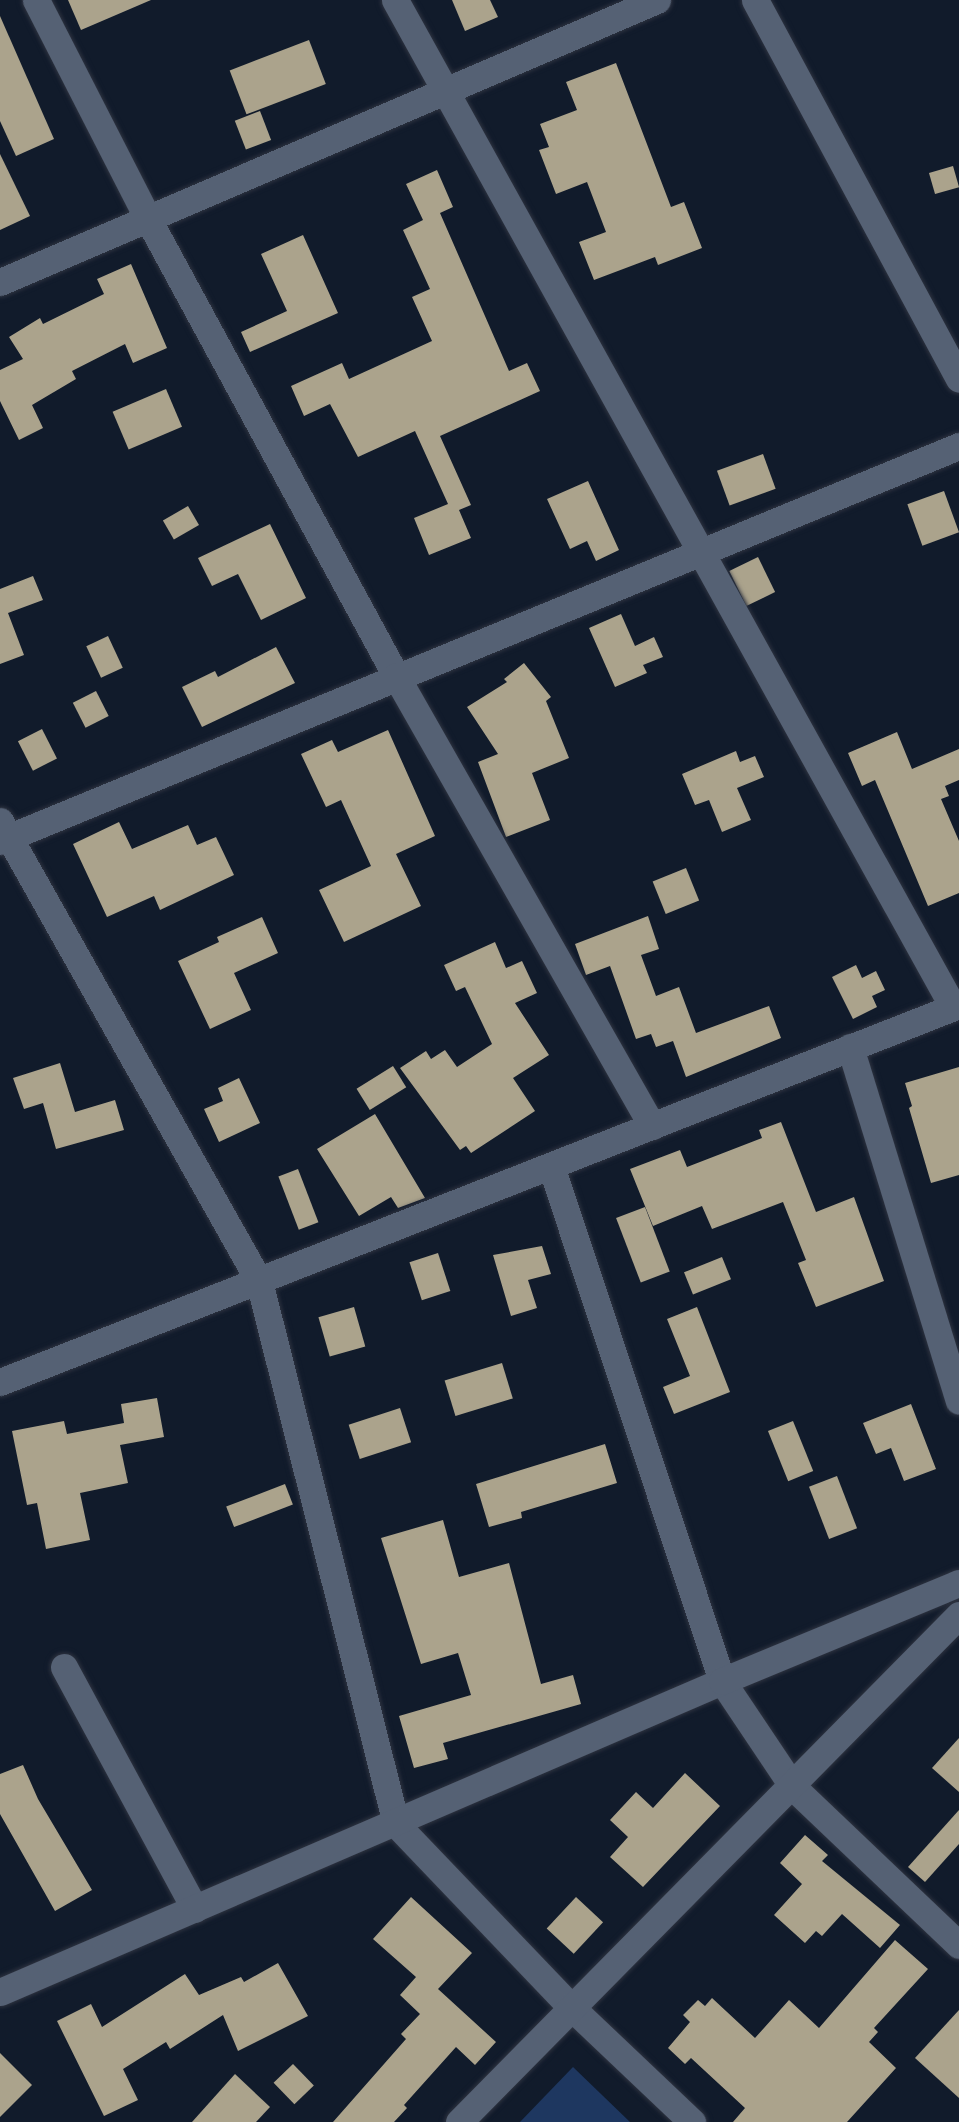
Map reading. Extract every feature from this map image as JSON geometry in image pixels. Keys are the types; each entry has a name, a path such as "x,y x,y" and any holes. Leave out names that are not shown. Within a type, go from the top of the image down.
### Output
{"street":[{"path":"36,0 148,219 396,676 652,1126"},
{"path":"0,1382 956,1006 443,91 395,0"},
{"path":"0,282 657,0"},
{"path":"755,0 959,379"},
{"path":"692,2122 571,2007 396,1824 259,1281 3,833 396,676 699,550 959,446"},
{"path":"850,1047 959,1401"},
{"path":"551,1166 722,1681 794,1787 959,1945"},
{"path":"0,1992 396,1824 722,1681 959,1583"},
{"path":"459,2122 571,2007 794,1787 959,1615"},
{"path":"64,1667 195,1910"}],"shaded area":[{"path":"573,2067 630,2122 520,2122"}],"building":[{"path":"68,0 151,0 81,30"},
{"path":"452,0 490,0 498,17 465,31"},
{"path":"0,16 54,139 16,156 0,121"},
{"path":"309,40 326,84 246,114 230,70"},
{"path":"616,63 671,207 684,202 702,248 658,265 655,257 594,280 579,242 606,232 587,182 556,194 539,150 549,147 540,124 577,110 566,82"},
{"path":"260,111 271,140 246,150 235,121"},
{"path":"0,154 30,216 0,230"},
{"path":"953,166 959,187 935,194 929,173"},
{"path":"437,170 453,207 440,213 509,371 527,363 540,391 440,436 471,505 459,510 471,538 429,555 414,518 448,504 415,431 358,457 330,404 304,416 291,386 342,363 349,379 432,341 412,297 430,289 403,230 423,220 406,184"},
{"path":"303,235 338,313 250,352 241,332 287,311 261,254"},
{"path":"131,264 167,348 133,363 125,344 72,371 76,379 32,405 43,428 19,440 0,401 0,370 23,359 9,337 40,318 43,324 104,294 97,279"},
{"path":"166,389 182,427 129,449 113,412"},
{"path":"763,454 776,489 730,506 717,471"},
{"path":"588,481 619,550 596,561 587,541 570,549 547,499"},
{"path":"944,491 959,532 922,546 907,504"},
{"path":"188,506 199,525 174,540 163,520"},
{"path":"270,524 306,598 261,620 238,574 212,586 198,558"},
{"path":"758,557 775,592 746,606 729,571"},
{"path":"33,576 43,600 8,613 24,655 0,664 0,589"},
{"path":"621,614 635,646 654,637 663,657 643,665 647,673 615,687 589,628"},
{"path":"108,636 123,668 101,678 86,646"},
{"path":"276,647 295,683 202,727 182,687 215,671 218,677"},
{"path":"524,663 551,697 546,701 569,758 532,773 550,820 506,837 478,762 498,754 467,707 507,682 504,679"},
{"path":"96,691 109,716 86,728 73,703"},
{"path":"42,729 57,758 33,771 18,741"},
{"path":"388,730 435,836 396,854 421,906 344,942 319,890 371,866 341,800 326,807 301,754 332,740 338,752"},
{"path":"897,732 912,769 959,749 959,780 945,786 949,796 941,799 959,841 959,893 928,906 875,780 862,786 848,753"},
{"path":"736,751 740,762 755,756 764,777 737,788 751,820 722,832 709,800 695,805 682,774"},
{"path":"119,822 132,849 188,825 197,845 216,837 234,875 160,910 154,896 107,917 73,844"},
{"path":"686,868 699,900 666,914 653,881"},
{"path":"648,916 659,949 641,955 656,996 679,987 696,1033 769,1006 781,1038 686,1077 673,1041 656,1047 651,1034 636,1039 610,966 586,975 575,944"},
{"path":"262,917 278,953 234,973 251,1010 210,1029 178,961 219,942 217,937"},
{"path":"495,942 506,968 522,961 537,993 515,1003 549,1055 513,1078 535,1111 471,1153 466,1146 460,1150 400,1068 426,1051 431,1059 445,1050 457,1067 492,1044 465,987 456,991 444,965"},
{"path":"856,965 862,978 876,971 885,990 872,996 877,1007 853,1019 832,977"},
{"path":"60,1063 75,1112 115,1100 124,1130 56,1149 43,1103 24,1109 13,1078"},
{"path":"393,1066 406,1087 370,1110 357,1089"},
{"path":"959,1067 959,1175 931,1183 909,1108 912,1106 905,1083"},
{"path":"239,1078 260,1123 219,1142 204,1109 223,1101 218,1088"},
{"path":"375,1114 425,1198 398,1208 391,1197 359,1216 317,1149"},
{"path":"781,1122 816,1212 854,1197 884,1281 816,1307 798,1263 806,1260 783,1202 712,1229 702,1206 653,1226 630,1169 680,1150 687,1167 762,1138 759,1130"},
{"path":"298,1169 318,1222 299,1230 278,1177"},
{"path":"645,1207 670,1271 641,1283 616,1218"},
{"path":"542,1246 551,1274 528,1280 537,1308 511,1316 493,1255"},
{"path":"438,1253 450,1291 422,1300 409,1262"},
{"path":"722,1257 731,1279 693,1295 684,1272"},
{"path":"354,1307 365,1346 330,1357 318,1317"},
{"path":"697,1307 730,1392 674,1414 663,1387 690,1376 667,1319"},
{"path":"502,1363 513,1398 455,1416 445,1381"},
{"path":"157,1398 164,1437 120,1445 128,1483 80,1493 90,1540 46,1549 37,1503 27,1505 12,1431 64,1421 67,1434 124,1423 121,1404"},
{"path":"911,1404 936,1469 904,1481 891,1448 876,1454 863,1423"},
{"path":"400,1408 411,1442 360,1459 349,1425"},
{"path":"793,1421 813,1471 788,1481 768,1431"},
{"path":"605,1444 617,1483 521,1512 522,1518 489,1527 476,1484"},
{"path":"837,1476 857,1528 829,1539 809,1487"},
{"path":"285,1484 293,1505 234,1527 226,1507"},
{"path":"443,1520 459,1577 509,1563 541,1684 573,1675 581,1704 443,1743 448,1759 414,1768 399,1716 471,1695 458,1653 421,1664 381,1538"},
{"path":"959,1738 959,1792 932,1768"},
{"path":"23,1765 38,1799 92,1890 55,1911 0,1814 0,1774"},
{"path":"685,1773 720,1806 643,1887 610,1857 628,1837 610,1820 636,1792 653,1808"},
{"path":"959,1810 959,1844 925,1882 908,1867"},
{"path":"805,1835 828,1855 822,1861 900,1925 880,1948 842,1914 822,1936 816,1931 805,1943 774,1915 802,1884 780,1863"},
{"path":"411,1897 472,1953 438,1989 496,2042 475,2065 456,2047 404,2105 407,2108 394,2122 333,2122 406,2039 401,2034 420,2014 400,1995 416,1977 373,1939"},
{"path":"576,1897 603,1922 574,1954 547,1928"},
{"path":"895,1940 928,1969 874,2028 878,2032 869,2042 896,2068 847,2122 733,2122 745,2108 691,2058 685,2064 668,2048 690,2022 683,2015 698,2000 705,2006 712,1998 755,2038 789,2000 819,2028"},
{"path":"278,1963 308,2016 238,2051 223,2015 170,2049 166,2042 123,2069 138,2100 104,2116 57,2021 91,2004 102,2027 185,1974 199,1995 241,1977 244,1982"},
{"path":"959,2010 959,2098 915,2058"},
{"path":"0,2053 32,2085 0,2117"},
{"path":"293,2064 314,2086 294,2104 274,2083"},
{"path":"235,2074 270,2107 256,2122 192,2122"}]}
